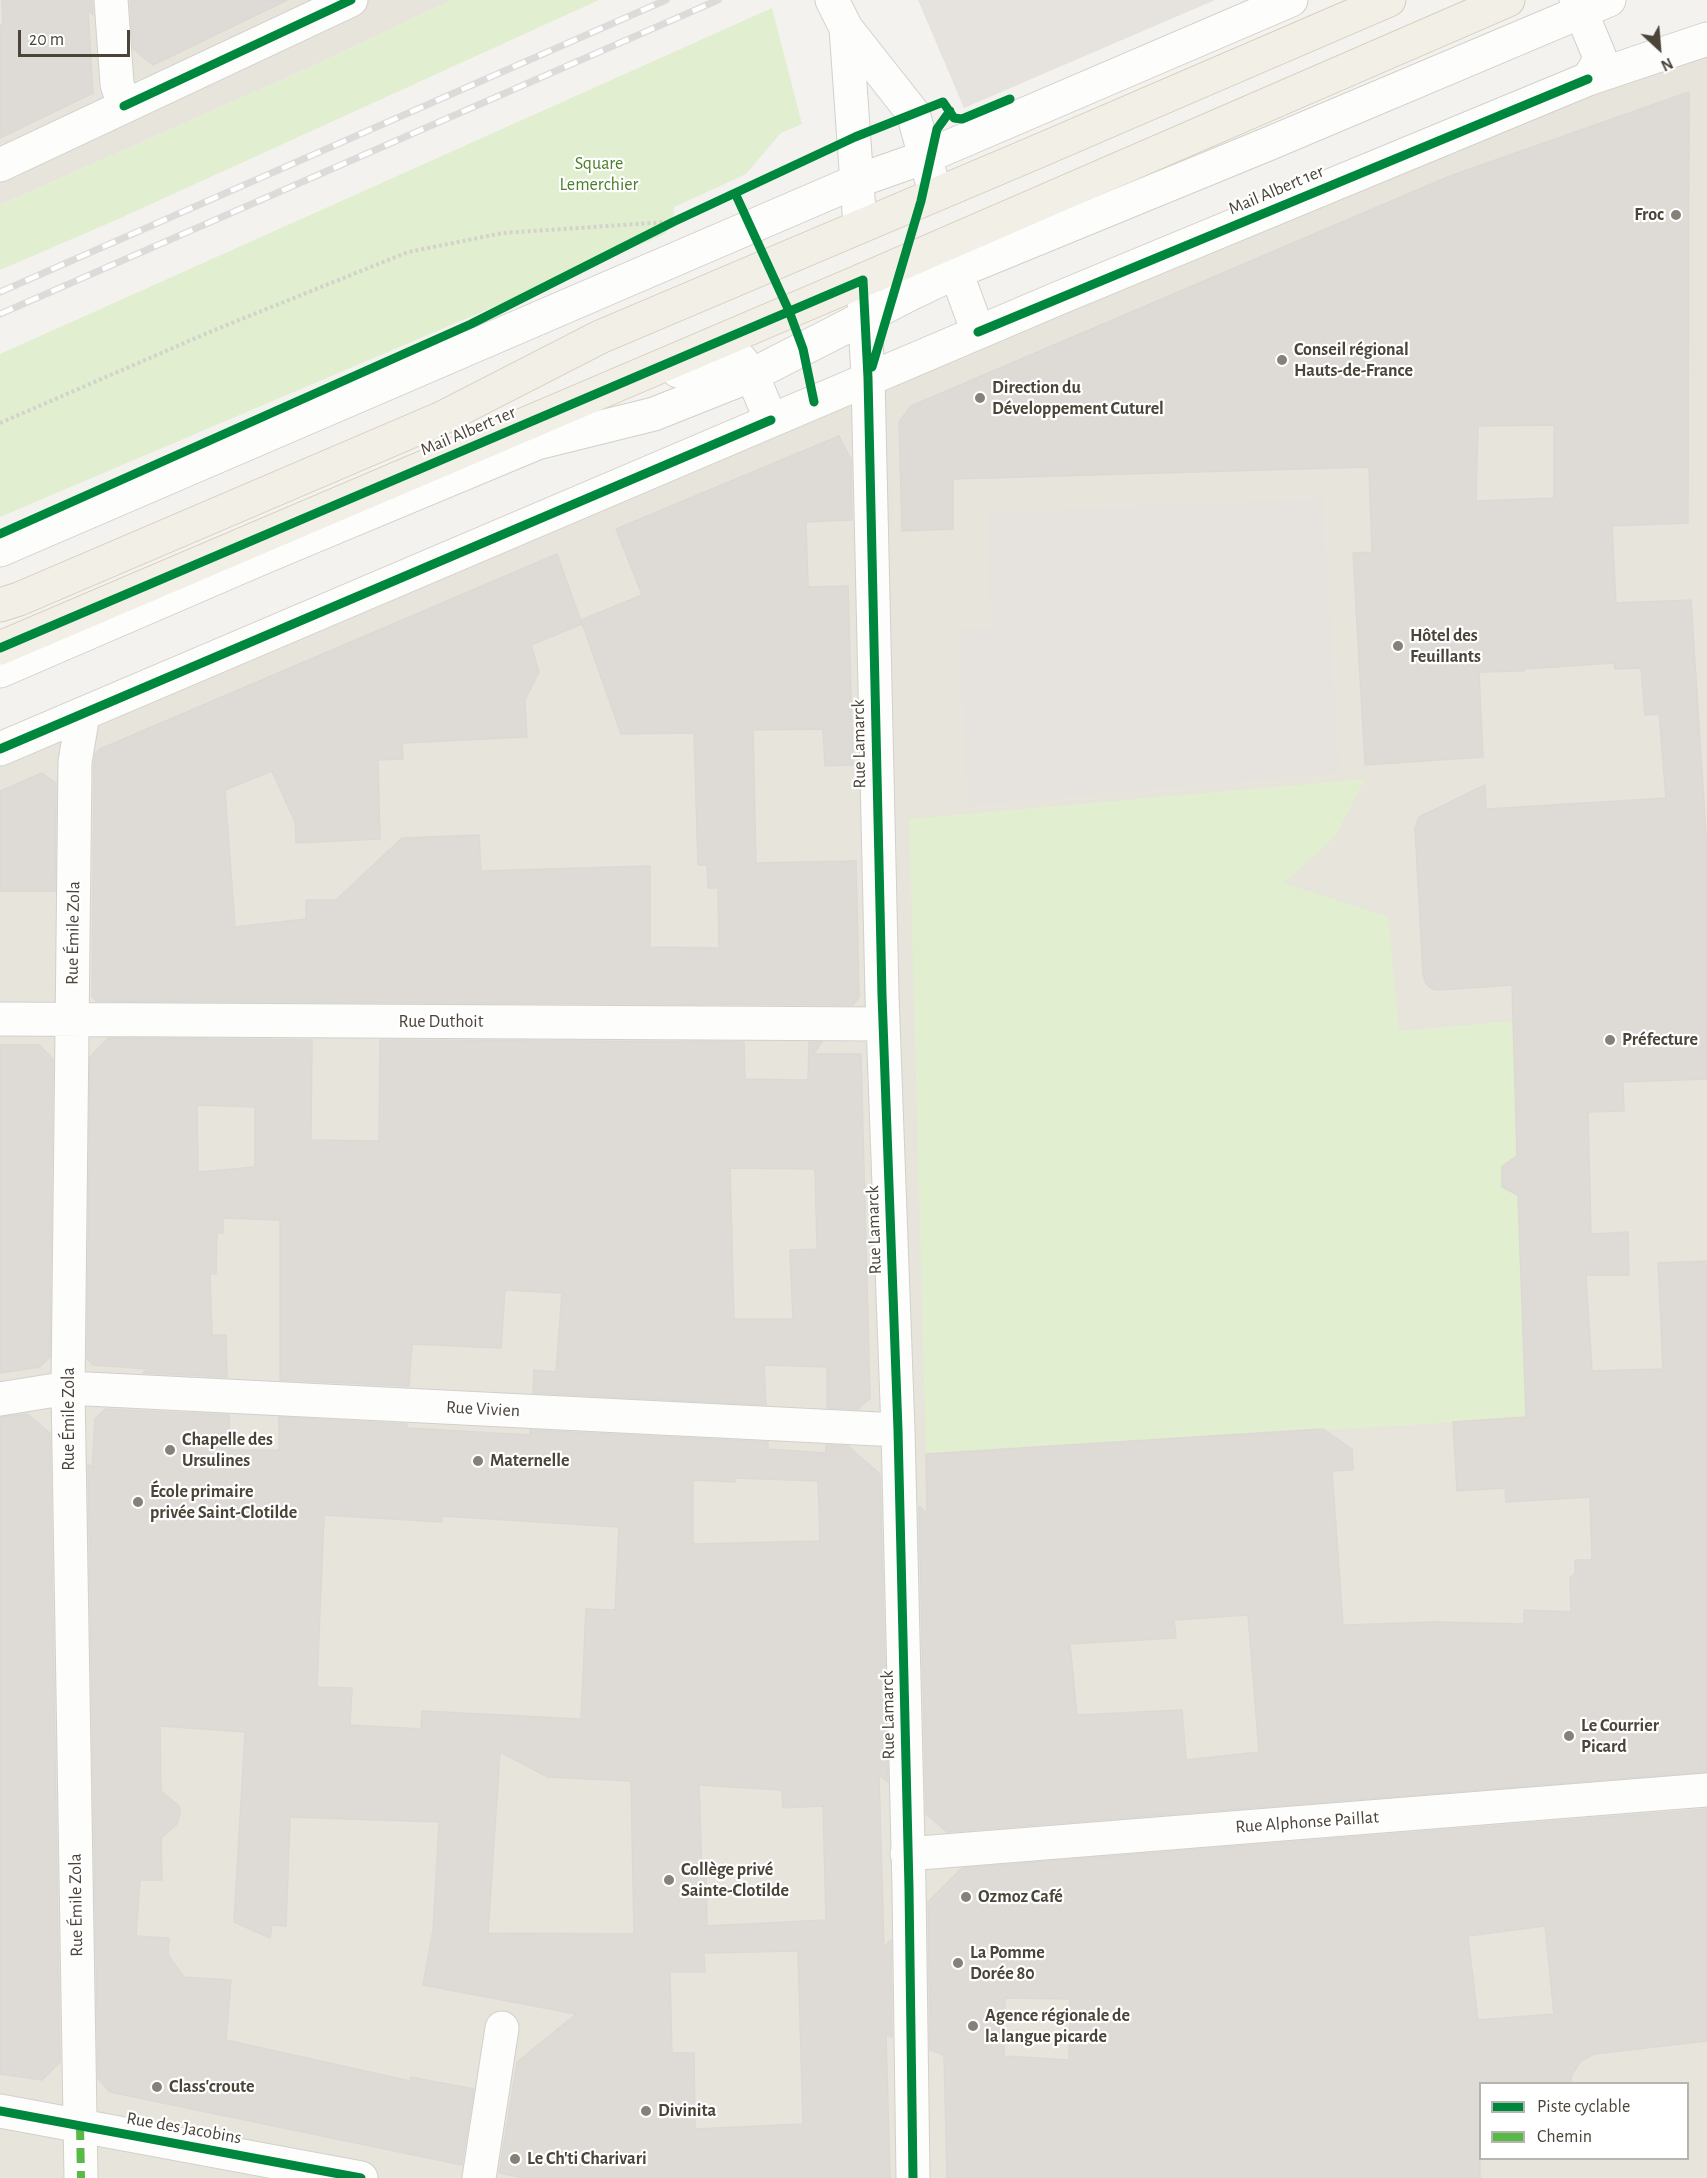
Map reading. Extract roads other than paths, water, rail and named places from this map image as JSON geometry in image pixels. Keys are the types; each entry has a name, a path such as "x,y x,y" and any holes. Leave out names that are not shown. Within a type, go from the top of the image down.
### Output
{"main road":[{"name":"Mail Albert 1er","path":"0,605 19,599 442,418 600,337 1389,0"},
{"name":"Mail Albert 1er","path":"0,648 863,280 952,258 1508,0"},
{"path":"935,195 952,258"},
{"path":"860,226 863,280"}],"street":[{"path":"111,0 117,84 124,106"},
{"path":"0,165 351,0"},
{"path":"0,550 857,182 925,157 1291,0"},
{"path":"0,671 253,561 537,443 654,414 752,375 864,317 952,258 1589,4 1599,54 1597,65 1588,79"},
{"path":"839,14 913,113 935,195"},
{"path":"839,14 860,226"},
{"name":"Mail Albert 1er","path":"0,749 978,332 1588,79 1707,39"},
{"path":"952,258 978,332"},
{"name":"Rue Lamarck","path":"863,280 868,378 883,1024 898,1430 907,1854 910,1899 913,2178"},
{"name":"Mail Albert 1er","path":"540,418 711,359 740,359 752,375"},
{"path":"752,375 771,420"},
{"name":"Rue Émile Zola","path":"81,2178 68,1388 75,762 82,714"},
{"name":"Rue Duthoit","path":"0,1019 883,1024"},
{"name":"Rue Vivien","path":"0,1399 68,1388 898,1430"},
{"name":"Rue Alphonse Paillat","path":"907,1854 1707,1791"},
{"path":"479,2178 502,2028"},
{"name":"Rue des Jacobins","path":"0,2111 351,2177"}],"railway":[{"path":"0,292 666,0"},
{"path":"0,314 718,0"}],"place":[{"name":"Froc","path":"1676,215"},
{"name":"Conseil régional Hauts-de-France","path":"1282,360"},
{"name":"Direction du Développement Cuturel","path":"980,398"},
{"name":"Hôtel des Feuillants","path":"1398,646"},
{"name":"Préfecture","path":"1610,1040"},
{"name":"Chapelle des Ursulines","path":"170,1450"},
{"name":"Maternelle","path":"478,1461"},
{"name":"École primaire privée Saint-Clotilde","path":"138,1502"},
{"name":"Le Courrier Picard","path":"1569,1736"},
{"name":"Collège privé Sainte-Clotilde","path":"669,1880"},
{"name":"Ozmoz Café","path":"966,1897"},
{"name":"La Pomme Dorée 80","path":"958,1963"},
{"name":"Agence régionale de la langue picarde","path":"973,2026"},
{"name":"Class'croute","path":"157,2087"},
{"name":"Divinita","path":"646,2111"},
{"name":"Le Ch'ti Charivari","path":"515,2159"}],"park label":[{"name":"Square Lemerchier","path":"599,174"}]}
